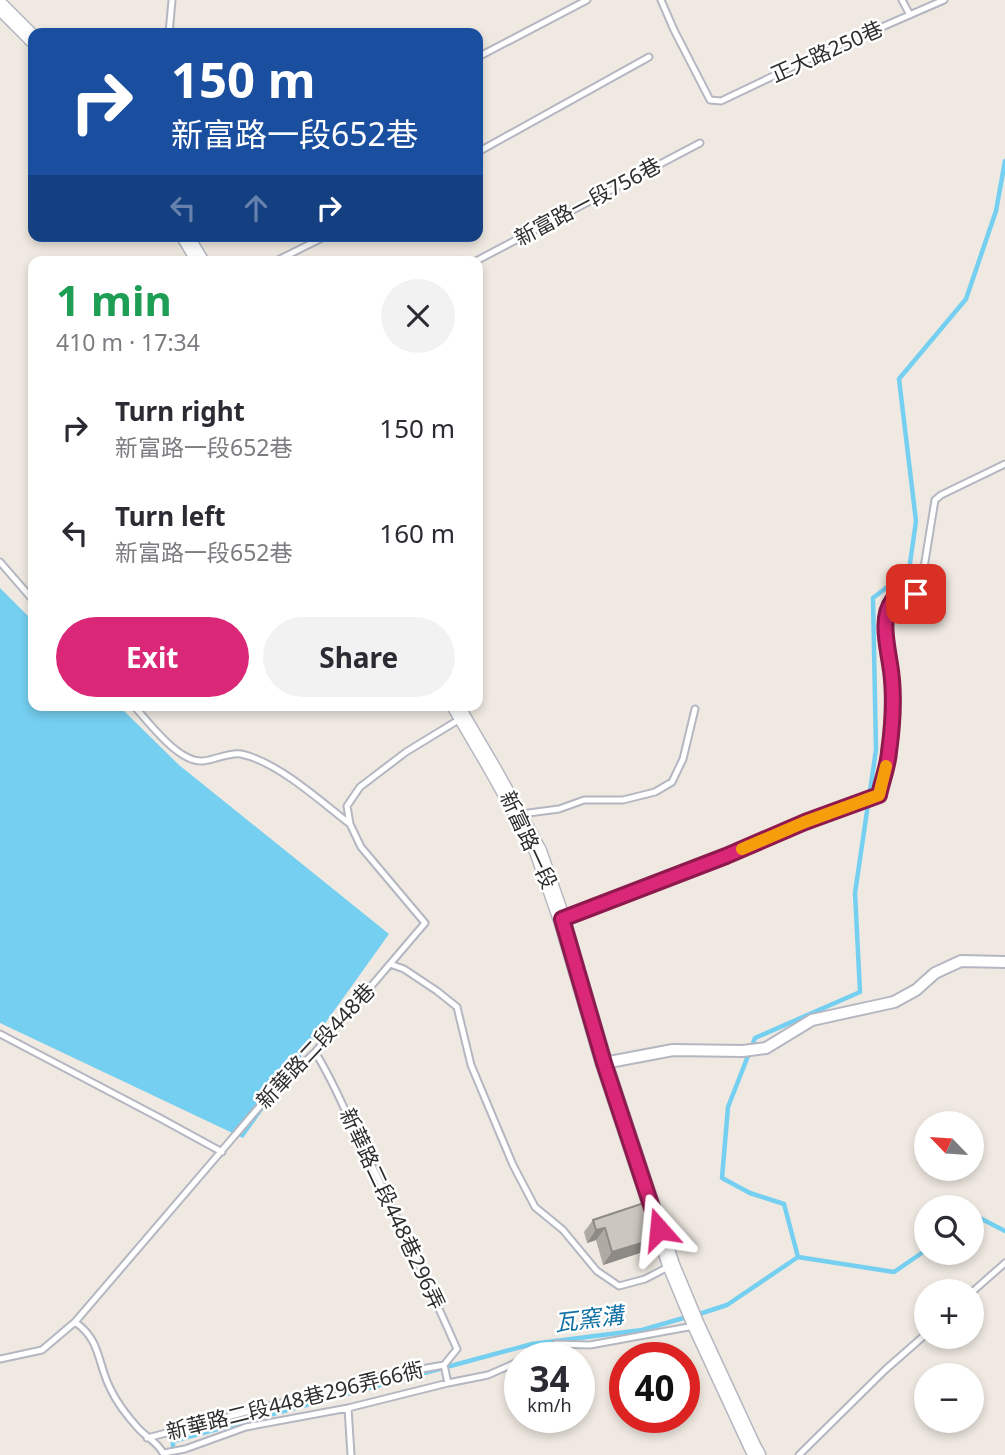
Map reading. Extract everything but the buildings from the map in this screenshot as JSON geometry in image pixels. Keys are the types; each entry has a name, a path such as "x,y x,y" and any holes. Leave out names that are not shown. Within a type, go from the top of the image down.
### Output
{"street":[{"path":"0,6 28,34"},
{"name":"新富路一段","path":"458,711 538,851 671,1265 757,1455"},
{"path":"604,1063 673,1050 743,1051 766,1048 812,1020 894,1002 916,990 935,973 961,961 1005,961"}],"lane":[{"path":"169,28 172,0"},
{"path":"483,54 587,0"},
{"name":"正大路250巷","path":"661,0 710,100 721,101 813,57 944,0"},
{"path":"902,0 910,15"},
{"path":"483,149 649,57"},
{"name":"新富路一段756巷","path":"483,257 699,143"},
{"path":"286,256 314,242"},
{"path":"562,919 879,795 889,754 894,687 886,638 889,606 893,600 910,599 921,586 934,500 1005,464"},
{"path":"0,562 28,594"},
{"path":"518,814 559,809 584,800 623,800 655,792 671,782 682,759 695,709"},
{"path":"139,711 176,751 187,757 201,762 239,754 275,767 350,824"},
{"path":"350,824 347,806 360,787 458,711"},
{"name":"新華路二段448巷","path":"0,1359 42,1350 75,1322 266,1099 315,1052 425,923 361,847 350,824"},
{"path":"390,964 404,969 457,1007 471,1065 513,1165 535,1207 563,1230 597,1271 620,1286 645,1279 671,1265"},
{"path":"0,1034 222,1152"},
{"name":"新華路二段448巷296弄","path":"315,1052 329,1074 387,1195 457,1349 444,1365"},
{"path":"984,1282 1005,1263"},
{"path":"75,1322 86,1330 95,1343 110,1389 135,1426 157,1443 164,1454 246,1427 348,1408 488,1375 504,1368"},
{"path":"595,1344 696,1325"},
{"path":"799,1455 914,1345"},
{"path":"444,1365 448,1383"},
{"name":"新華路二段448巷296弄66衖","path":"147,1437 372,1378 444,1365"},
{"path":"348,1408 351,1455"}],"water":[{"path":"0,588 28,616 28,711 124,711 179,765 389,934 243,1138 0,1023"}],"waterway":[{"path":"798,1257 784,1204 750,1193 722,1178 728,1107 755,1038 860,992 855,893 876,750 873,598 909,570 916,521 899,379 966,299 996,211 1005,161"},
{"name":"瓦窯溝","path":"984,1220 1005,1231"},
{"name":"瓦窯溝","path":"696,1315 727,1305 798,1257 894,1272 914,1258"},
{"name":"瓦窯溝","path":"173,1455 173,1441 532,1344 642,1330 687,1317"}],"slow traffic":[{"path":"742,849 879,795 886,766"}],"route":[{"path":"659,1229 604,1063 562,919 879,795 889,754 894,687 886,638 887,614 893,600 910,599 916,594"}]}
